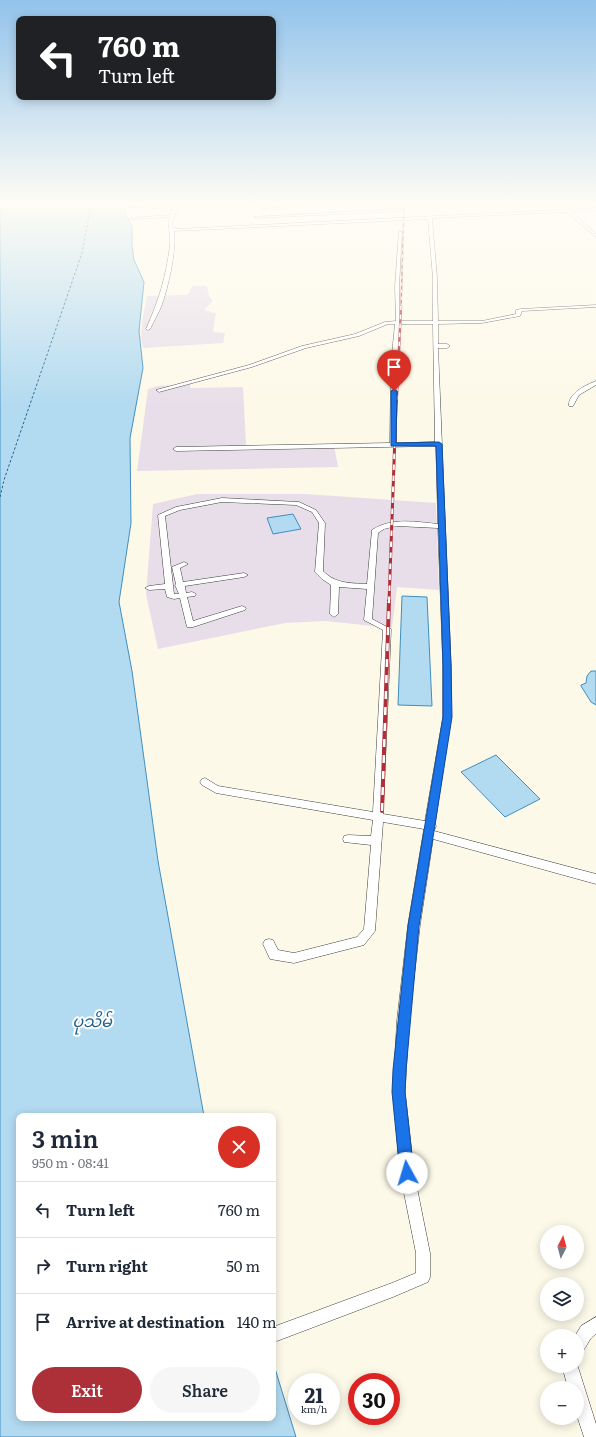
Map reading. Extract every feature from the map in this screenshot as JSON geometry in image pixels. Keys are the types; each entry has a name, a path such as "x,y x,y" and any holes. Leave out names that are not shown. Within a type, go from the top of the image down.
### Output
{"street":[{"path":"148,329 160,303 167,272"},
{"path":"393,444 394,364 398,323 398,272"},
{"path":"277,1333 393,1290 423,1277 424,1253 407,1173 399,1092 403,1021 414,926 447,717 435,346 435,272"},
{"path":"159,390 265,361 304,348 357,335 387,323 482,322 518,315 518,311 521,310 596,306"},
{"path":"435,346 447,346"},
{"path":"571,405 572,399 576,394 596,383"},
{"path":"176,449 439,444"},
{"path":"192,594 171,596 161,515 178,508 222,500 297,503 314,511 322,523 319,572 335,585 371,587"},
{"path":"269,944 274,954 294,958 360,941 369,931 378,816 387,629 368,620 376,532 380,527 391,524 442,526"},
{"path":"184,564 176,567 179,585 190,625 209,624 242,608"},
{"path":"179,585 244,575"},
{"path":"334,614 335,585"},
{"path":"149,588 169,586"},
{"path":"205,782 216,789 343,814 378,816 596,879"},
{"path":"348,839 376,841"},
{"path":"584,1335 586,1332 596,1325"},
{"path":"584,1412 592,1437"}],"shaded area":[{"path":"193,286 207,286 209,296 213,301 204,310 216,313 213,332 225,333 223,343 143,348 141,339 142,322 147,296 187,295"},
{"path":"191,384 190,388 243,387 246,446 334,445 338,467 137,471 148,389 158,386"},
{"path":"197,494 305,494 436,503 439,590 397,587 392,628 325,621 285,623 158,649 146,594 153,504"}],"water":[{"name":"ပုသိမ်","path":"0,272 139,272 144,282 139,331 143,368 130,438 131,523 119,602 132,671 158,861 203,1113 16,1113 16,1421 276,1421 276,1372 288,1411 288,1425 292,1425 296,1437 0,1437"},
{"path":"293,514 301,529 273,534 267,518"},
{"path":"402,596 427,597 432,706 398,705"},
{"path":"591,671 596,671 596,705 591,702 581,686 586,683 587,676"},
{"path":"496,755 540,799 505,817 461,772"}],"ferry route":[{"path":"0,497 4,480 75,272"}],"railway":[{"path":"401,307 402,272"},
{"path":"395,436 401,306"},
{"path":"389,602 395,435"},
{"path":"382,811 389,601"}],"route":[{"path":"394,391 393,444 439,444 447,666 447,717 414,926 399,1070 401,1118 407,1173"}]}
